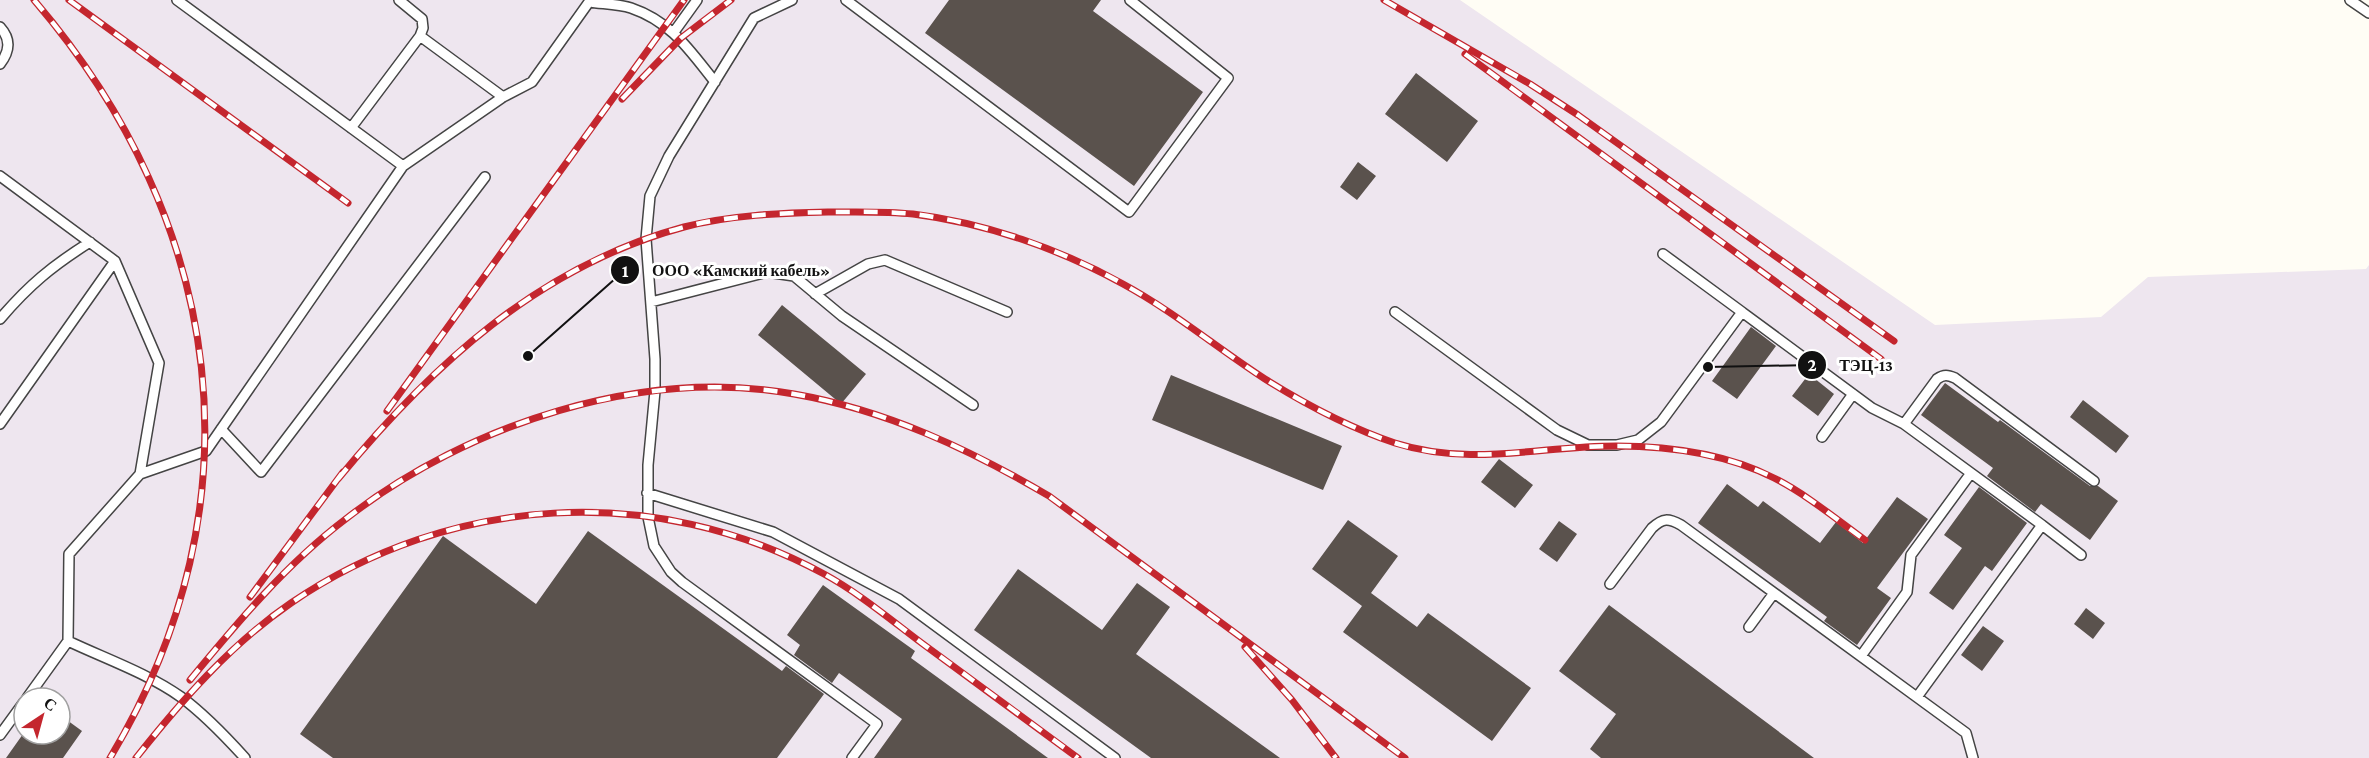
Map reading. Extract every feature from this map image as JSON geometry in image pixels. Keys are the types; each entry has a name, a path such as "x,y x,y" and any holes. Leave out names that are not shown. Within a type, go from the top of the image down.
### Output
{"lane":[{"path":"177,0 403,166"},
{"path":"351,128 420,36 423,28 422,19 399,0"},
{"path":"674,32 697,0"},
{"path":"792,0 754,18 669,156 650,196 646,238 656,392 648,517 654,546 671,572 877,724 852,758"},
{"path":"846,0 1129,212 1228,78 1130,0"},
{"path":"2350,0 2369,13"},
{"path":"36,686 68,642 69,554 140,474 206,452 403,166 503,97 532,82 586,1 631,8 666,26 674,32 715,82"},
{"path":"0,27 7,35 8,47 0,64"},
{"path":"420,36 503,97"},
{"path":"0,176 114,261 159,363 140,474"},
{"path":"221,429 261,472 485,177"},
{"path":"0,319 26,289 48,269 90,243"},
{"path":"1663,254 1872,408 1904,424 2081,555"},
{"path":"815,294 868,264 885,260 1007,312"},
{"path":"0,424 114,261"},
{"path":"651,302 767,272 794,276 842,316 973,405"},
{"path":"1395,312 1557,430 1588,445 1617,444 1638,440 1661,422 1742,312"},
{"path":"1904,424 1937,379 1948,375 2094,480"},
{"path":"1822,437 1853,394"},
{"path":"1861,656 1907,592 1911,555 1971,473"},
{"path":"648,493 773,532 900,598 1115,758"},
{"path":"1610,584 1652,528 1660,520 1669,519 1681,525 1966,733 1973,758"},
{"path":"1917,697 2042,525"},
{"path":"1749,627 1774,593"},
{"path":"68,642 152,679 178,695 214,726 245,758"},
{"path":"0,735 12,718"}],"shaded area":[{"path":"0,0 1460,0 1935,325 2101,317 2148,277 2366,269 2369,265 2369,758 0,758"}],"building":[{"path":"949,0 1101,0 1093,11 1203,92 1134,186 925,33"},
{"path":"1416,73 1478,121 1447,162 1385,114"},
{"path":"1358,162 1376,176 1357,200 1340,187"},
{"path":"782,305 866,374 841,404 758,335"},
{"path":"1751,327 1776,346 1737,399 1712,381"},
{"path":"1809,374 1834,394 1818,416 1792,396"},
{"path":"1171,375 1342,446 1323,490 1152,420"},
{"path":"1945,383 2090,486 2098,486 2118,501 2090,540 2041,504 2035,512 1987,476 1993,468 1921,415"},
{"path":"2083,400 2129,436 2116,453 2070,417"},
{"path":"1499,459 1533,485 1515,508 1481,482"},
{"path":"1727,484 1758,507 1763,501 1820,543 1836,522 1863,543 1897,497 1928,519 1877,588 1891,598 1857,645 1824,621 1827,617 1698,523"},
{"path":"1979,487 2027,523 1992,571 1985,566 1953,610 1929,593 1962,548 1944,535"},
{"path":"1348,520 1398,556 1371,593 1417,627 1428,613 1531,688 1492,741 1343,632 1362,606 1312,569"},
{"path":"1559,521 1577,534 1557,562 1539,549"},
{"path":"588,531 782,671 786,666 824,694 777,758 333,758 300,734 443,536 536,604"},
{"path":"1018,569 1102,630 1137,583 1170,607 1136,654 1280,758 1151,758 974,630"},
{"path":"823,585 915,651 911,658 1048,758 874,758 902,719 839,673 832,683 794,655 800,645 787,635"},
{"path":"1609,605 1814,758 1601,758 1590,749 1616,714 1559,671"},
{"path":"2086,608 2105,623 2093,639 2074,624"},
{"path":"1983,626 2004,641 1982,671 1961,655"},
{"path":"72,724 82,731 72,745"},
{"path":"14,746 71,746 63,758 6,758"}],"railway":[{"path":"34,0 99,86 148,177 183,271 201,367 204,465 190,563 159,661 110,758"},
{"path":"69,0 348,203"},
{"path":"387,411 684,0"},
{"path":"622,99 681,38 731,0"},
{"path":"1384,0 1530,84 1578,115 1894,341"},
{"path":"1465,54 1881,359"},
{"path":"338,479 411,397 450,360 491,325 535,294 582,267 631,244 684,227 720,220 792,213 892,212 940,218 995,231 1022,239 1099,271 1177,318 1265,379 1328,415 1395,443 1451,454 1506,454 1616,446 1676,450 1717,457 1756,470 1786,484 1865,540"},
{"path":"190,680 264,594 303,555 347,518 395,485 447,455 502,430 559,411 618,397 677,389 736,388 794,394 861,410 926,433 1019,479 1049,496 1405,758"},
{"path":"250,597 343,472"},
{"path":"136,758 208,674 248,636 291,603 353,567 418,540 485,522 554,513 623,514 692,524 759,544 824,574 862,598 1078,758"},
{"path":"1245,647 1292,700 1336,758"}],"place":[{"name":"ООО «Камский кабель»","path":"528,356"},
{"name":"ТЭЦ-13","path":"1708,367"}]}
